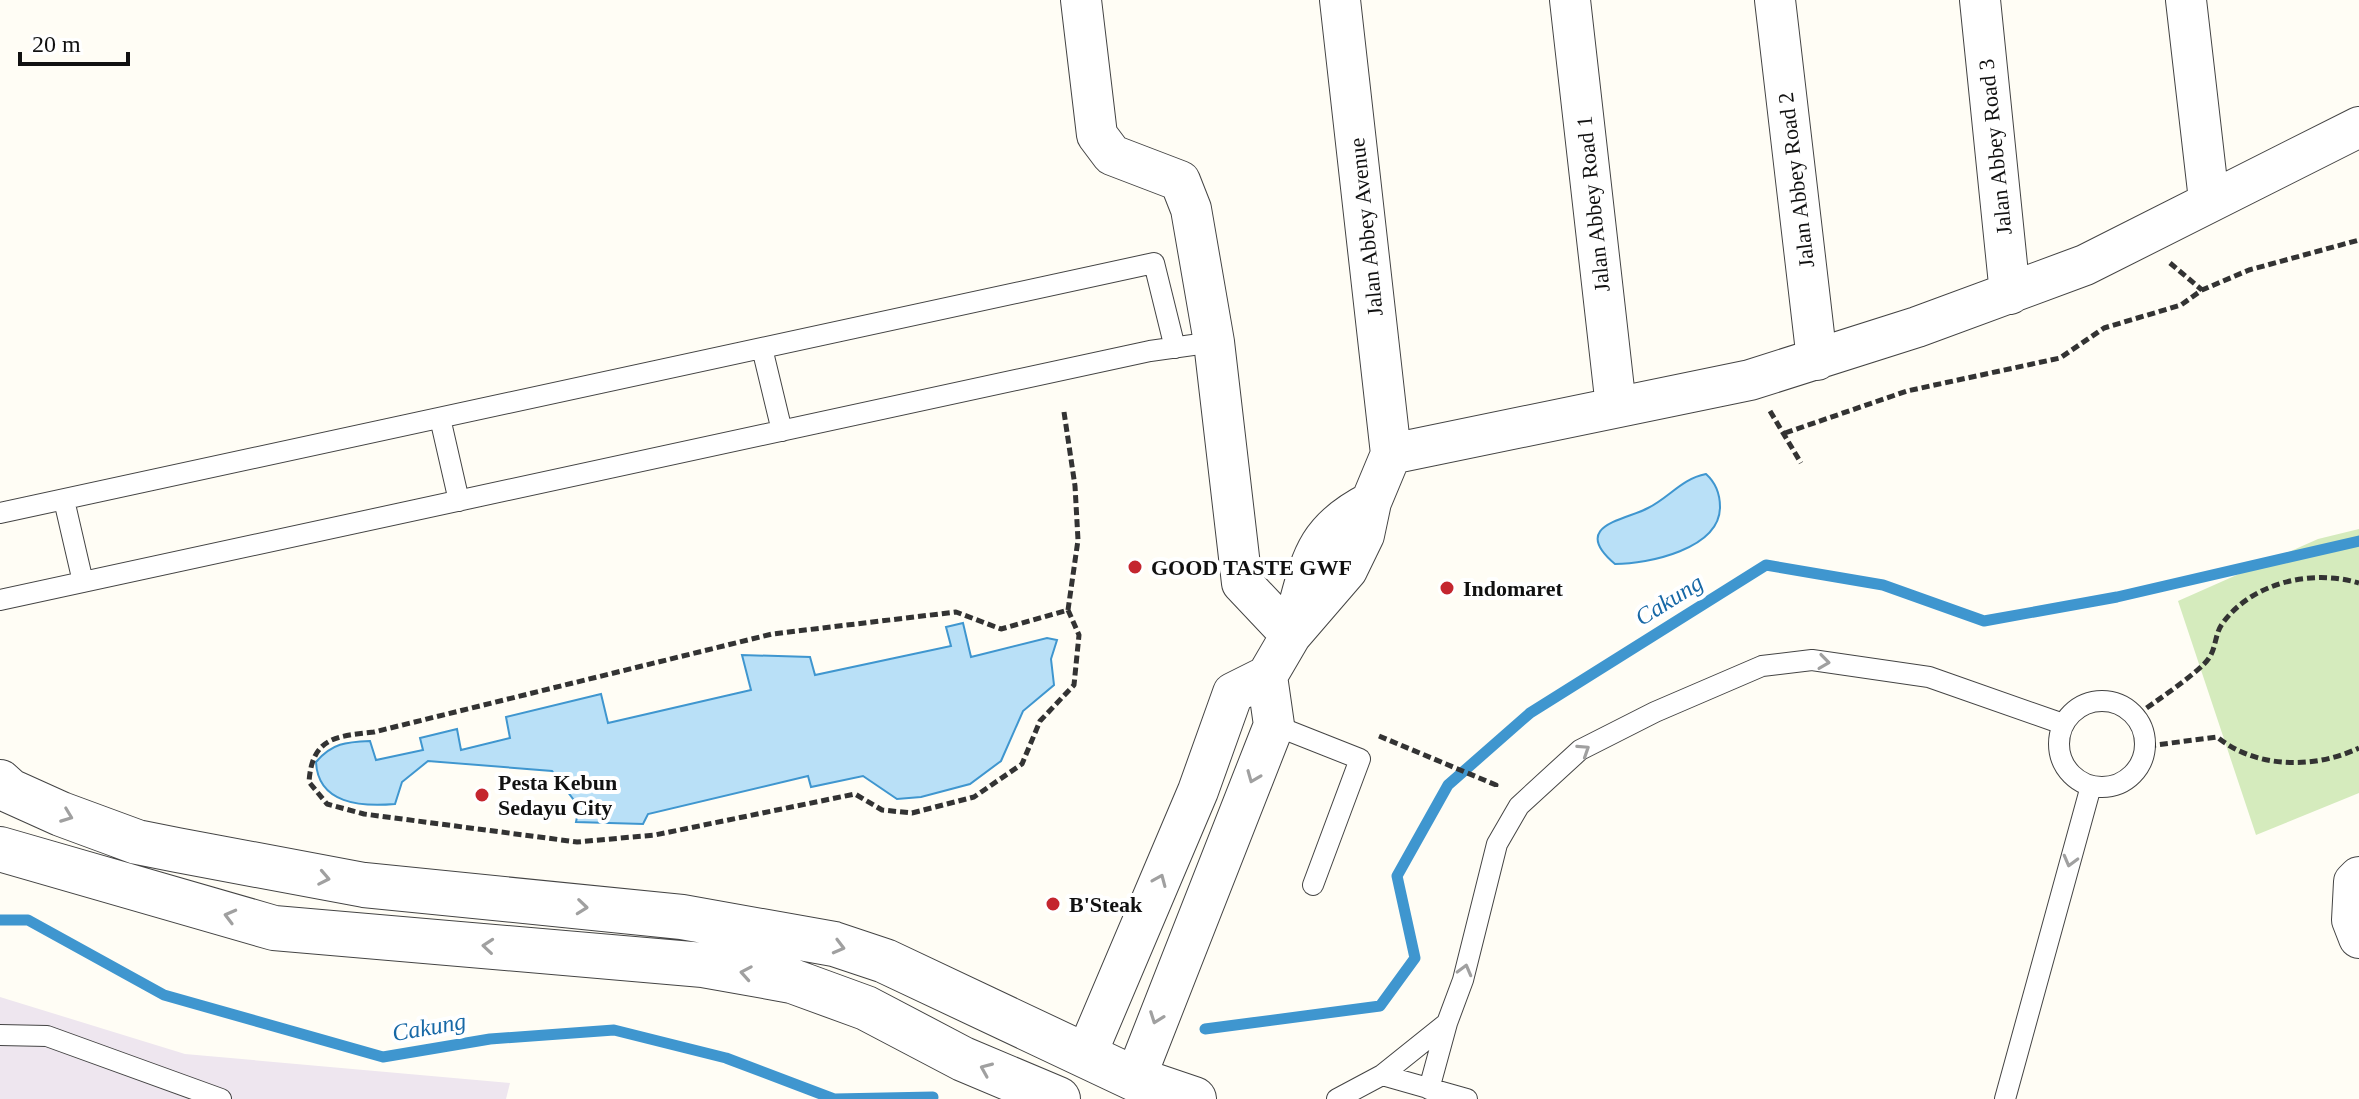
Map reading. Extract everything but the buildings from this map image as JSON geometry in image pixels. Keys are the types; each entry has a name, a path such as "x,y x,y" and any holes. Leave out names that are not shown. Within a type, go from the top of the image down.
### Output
{"street":[{"path":"1081,0 1097,135 1112,155 1136,167 1180,181 1191,209 1214,342 1242,583 1291,635"},
{"name":"Jalan Abbey Avenue","path":"1340,0 1391,454"},
{"name":"Jalan Abbey Road 1","path":"1570,0 1616,407"},
{"name":"Jalan Abbey Road 2","path":"1775,0 1817,360"},
{"name":"Jalan Abbey Road 3","path":"1980,0 2010,294"},
{"path":"2186,0 2209,200"},
{"path":"1066,1099 1198,791 1233,693 1267,676 1291,635 1347,570 1364,535 1371,502 1391,454 1750,380 1817,360 2085,265 2359,127"},
{"path":"1131,1089 1274,725 1267,676"},
{"path":"0,782 10,791 61,814 137,842 177,850 364,885 682,917 834,944 885,961 1086,1055 1131,1089 1194,1099"},
{"path":"0,849 274,928 703,965 792,981 866,1008 963,1059 1058,1099"},
{"path":"2356,879 2352,920 2359,938"}],"lane":[{"path":"0,513 1154,263 1175,348"},
{"path":"0,600 782,431 1214,342"},
{"path":"762,348 782,431"},
{"path":"440,418 459,501"},
{"path":"64,500 83,582"},
{"path":"1429,1089 1447,1023 1463,980 1497,844 1519,806 1580,750 1655,712 1762,666 1812,660 1929,677 2063,724"},
{"path":"2098,699 2119,702 2137,715 2148,746 2136,774 2110,788 2091,786 2080,782 2064,766 2058,745 2063,724 2077,707 2098,699"},
{"path":"1274,725 1360,759 1313,885"},
{"path":"2005,1099 2091,786"},
{"path":"1337,1099 1382,1075 1447,1023"},
{"path":"0,1035 47,1036 221,1099"},
{"path":"1382,1075 1467,1099"}],"path":[{"path":"1785,433 1907,391 2060,358 2104,328 2181,305 2202,290 2249,270 2359,240"},
{"path":"1750,380 1801,463"},
{"path":"1064,412 1075,486 1078,540 1068,610 1079,635 1074,685 1040,721 1022,764 974,797 912,813 882,810 855,794 655,835 577,842 364,814 327,804 309,782 310,759 326,742 343,735 374,732 772,634 956,612 1001,629 1068,610"},
{"path":"2137,715 2209,659 2219,628 2234,608 2277,585 2308,575 2334,575 2359,583"},
{"path":"2148,746 2217,737 2235,751 2274,762 2313,761 2359,748"},
{"path":"1436,760 1496,785"}],"shaded area":[{"path":"0,997 185,1054 510,1083 506,1099 0,1099"}],"green space":[{"path":"2359,529 2359,793 2256,835 2178,601 2318,539"}],"water":[{"path":"1706,474 1717,489 1720,507 1717,522 1708,534 1680,551 1645,561 1615,564 1602,551 1599,532 1606,526 1656,504 1682,484"},
{"path":"963,623 971,657 1047,638 1057,640 1051,659 1054,685 1023,711 1001,761 970,784 921,797 897,799 863,776 811,787 808,776 648,814 643,824 576,822 579,807 552,771 428,761 402,782 395,804 382,805 356,803 333,795 324,787 319,776 316,762 334,747 347,743 370,741 376,760 423,750 420,738 457,729 461,750 510,738 506,717 601,694 608,723 751,690 742,655 810,657 815,675 951,646 946,627"}],"waterway":[{"name":"Cakung","path":"1205,1029 1380,1006 1415,958 1397,876 1448,785 1530,713 1766,565 1883,585 1984,621 2117,597 2359,541"},
{"name":"Cakung","path":"0,920 28,920 164,995 383,1057 490,1039 614,1030 726,1058 834,1099"},
{"name":"Cakung","path":"835,1099 933,1097"}],"place":[{"name":"GOOD TASTE GWF","path":"1135,567"},
{"name":"Indomaret","path":"1447,588"},
{"name":"Pesta Kebun Sedayu City","path":"482,795"},
{"name":"B'Steak","path":"1053,904"}]}
